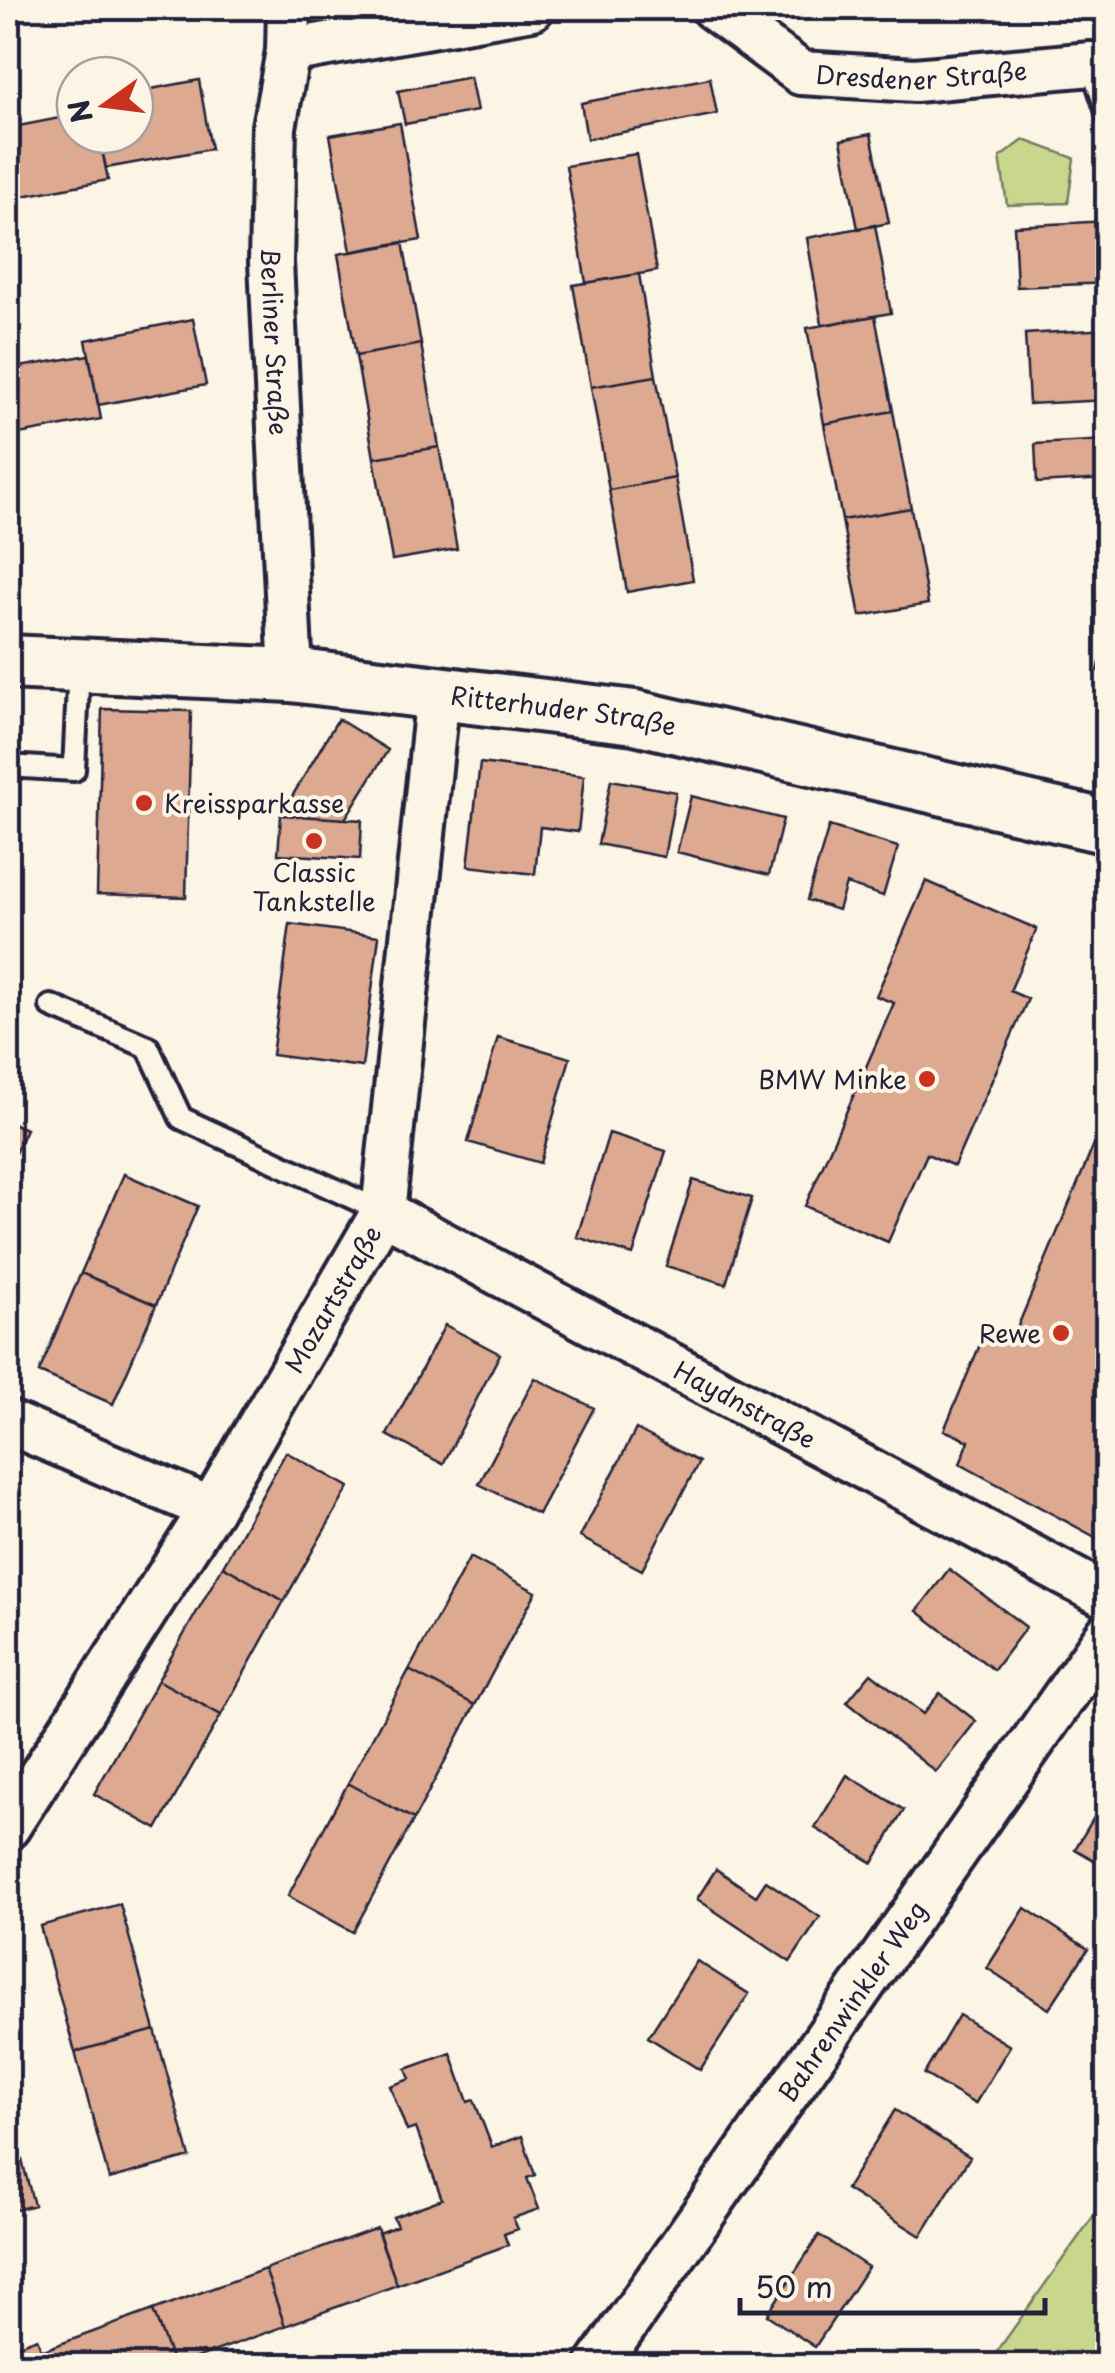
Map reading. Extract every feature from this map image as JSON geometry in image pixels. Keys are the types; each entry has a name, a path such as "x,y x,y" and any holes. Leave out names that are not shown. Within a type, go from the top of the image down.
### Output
{"street":[{"name":"Berliner Straße","path":"289,8 288,51 274,127 271,262 291,675"},
{"path":"288,51 532,8"},
{"name":"Dresdener Straße","path":"712,8 801,73 915,80 1092,64"},
{"name":"Ritterhuder Straße","path":"8,662 291,675 636,717 1108,827"},
{"name":"Mozartstraße","path":"8,1827 211,1509 382,1212 438,693"},
{"name":"Haydnstraße","path":"382,1212 1108,1598"},
{"path":"8,1422 211,1509"},
{"name":"Bahrenwinkler Weg","path":"597,2366 1108,1634"}],"lane":[{"path":"1092,64 1108,115"},
{"path":"8,766 74,770 79,664"},
{"path":"51,1006 148,1047 180,1118 382,1212"}],"green space":[{"path":"1024,140 1074,158 1068,203 1007,205 1000,157"},
{"path":"1107,2197 1107,2365 1009,2365 996,2353"}],"building":[{"path":"470,77 477,111 405,124 398,91"},
{"path":"710,78 717,114 587,139 581,103"},
{"path":"199,80 211,149 106,168 103,155 155,155 155,88"},
{"path":"55,119 55,155 103,155 108,180 12,198 8,128"},
{"path":"400,123 421,240 351,252 330,135"},
{"path":"871,134 889,223 858,229 841,140"},
{"path":"636,154 657,271 586,283 566,166"},
{"path":"1108,221 1108,283 1017,287 1014,226"},
{"path":"875,225 891,313 822,325 807,238"},
{"path":"403,242 421,344 356,356 338,254"},
{"path":"639,274 656,376 591,387 573,285"},
{"path":"875,316 893,411 824,424 807,328"},
{"path":"193,319 206,385 98,405 86,340"},
{"path":"1108,329 1108,400 1029,404 1025,334"},
{"path":"421,344 439,447 374,458 356,356"},
{"path":"89,355 101,419 8,436 8,369"},
{"path":"656,376 675,478 609,490 591,387"},
{"path":"893,411 911,508 842,520 824,424"},
{"path":"1108,440 1108,479 1037,483 1035,444"},
{"path":"439,447 457,549 392,560 374,458"},
{"path":"675,478 693,580 627,592 609,490"},
{"path":"911,508 928,604 860,616 842,520"},
{"path":"1108,631 1108,673 1098,671"},
{"name":"Kreissparkasse","path":"102,709 191,711 186,897 97,894"},
{"path":"338,719 388,750 345,819 281,815"},
{"path":"480,763 584,776 578,832 540,827 535,874 468,866"},
{"path":"8,777 12,777 8,858"},
{"path":"611,780 676,792 664,857 598,844"},
{"path":"691,796 783,819 769,875 677,852"},
{"path":"281,815 362,820 360,859 278,854"},
{"path":"829,826 898,847 883,896 846,884 838,910 807,900"},
{"name":"BMW Minke","path":"926,881 1037,929 1010,991 1028,999 954,1166 927,1154 888,1242 805,1206 894,1003 876,996"},
{"path":"290,924 379,936 362,1067 272,1055"},
{"path":"498,1037 570,1058 540,1163 468,1142"},
{"path":"8,1121 26,1129 8,1169"},
{"name":"Rewe","path":"1100,1130 1108,1133 1108,1544 960,1464 969,1441 944,1430 987,1328 1013,1338"},
{"path":"609,1133 666,1151 633,1255 577,1237"},
{"path":"124,1174 198,1206 156,1305 81,1273"},
{"path":"693,1180 752,1198 726,1284 666,1266"},
{"path":"81,1273 156,1305 113,1404 39,1372"},
{"path":"445,1325 500,1354 443,1464 387,1435"},
{"path":"535,1378 594,1408 538,1514 479,1484"},
{"path":"636,1429 699,1462 642,1570 580,1537"},
{"path":"286,1452 349,1487 284,1601 223,1566"},
{"path":"470,1557 536,1592 475,1705 409,1670"},
{"path":"223,1566 284,1601 221,1715 158,1680"},
{"path":"949,1569 1026,1627 994,1670 917,1611"},
{"path":"409,1670 475,1705 414,1819 348,1783"},
{"path":"871,1673 923,1714 940,1693 976,1721 936,1772 847,1702"},
{"path":"158,1680 221,1715 157,1829 94,1794"},
{"path":"847,1775 904,1810 873,1863 815,1828"},
{"path":"348,1783 414,1819 353,1932 288,1896"},
{"path":"1108,1794 1108,1868 1075,1849"},
{"path":"716,1869 756,1896 766,1881 820,1917 790,1962 697,1899"},
{"path":"120,1904 155,2030 75,2052 40,1926"},
{"path":"1025,1908 1088,1949 1049,2009 987,1968"},
{"path":"697,1961 749,1994 700,2070 648,2037"},
{"path":"959,2015 1010,2046 975,2104 924,2074"},
{"path":"155,2030 190,2157 109,2179 75,2052"},
{"path":"451,2053 468,2102 474,2100 492,2147 522,2136 535,2175 527,2178 539,2209 513,2218 518,2229 504,2234 508,2245 397,2285 378,2233 397,2226 393,2217 442,2199 416,2128 407,2131 390,2086 410,2079 406,2069"},
{"path":"895,2110 970,2157 921,2236 846,2189"},
{"path":"14,2130 34,2205 8,2212 8,2132"},
{"path":"377,2228 397,2285 285,2326 265,2269"},
{"path":"819,2235 868,2267 815,2347 767,2315"},
{"path":"265,2269 285,2326 174,2366 153,2310"},
{"path":"153,2310 174,2366 47,2366 41,2351"},
{"path":"37,2338 47,2366 8,2366 8,2349"}],"place":[{"name":"Kreissparkasse","path":"144,803"},
{"name":"Classic Tankstelle","path":"314,841"},
{"name":"BMW Minke","path":"927,1079"},
{"name":"Rewe","path":"1061,1333"}]}
